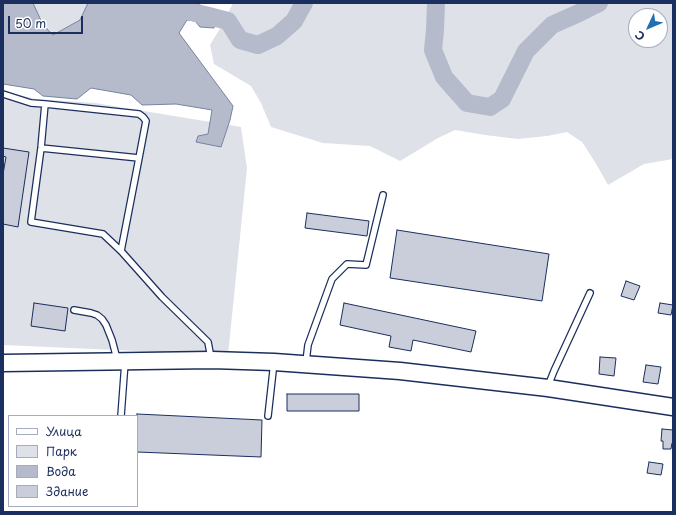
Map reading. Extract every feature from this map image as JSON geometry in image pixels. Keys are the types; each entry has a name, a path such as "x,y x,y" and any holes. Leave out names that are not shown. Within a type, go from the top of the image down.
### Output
{"street":[{"path":"3,363 212,360 274,362 400,371 548,388 673,406"}],"lane":[{"path":"3,94 32,103 139,114 144,117 146,121 121,251"},
{"path":"45,104 41,148 31,222 103,234 121,251 162,298 208,342 212,360"},
{"path":"41,148 139,158"},
{"path":"305,364 308,345 332,279 347,264 366,265 382,195"},
{"path":"548,388 554,371 590,293"},
{"path":"74,310 97,315 102,319 106,326 121,361 121,415"},
{"path":"268,416 274,362"}],"green space":[{"path":"33,3 88,3 80,20 53,35 43,25"},
{"path":"233,3 673,3 673,159 644,164 608,185 582,142 567,132 518,139 455,130 438,138 400,161 370,146 323,143 271,127 261,103 251,86 214,64 210,45"},
{"path":"3,91 36,99 95,103 241,127 247,168 228,355 3,345"}],"water":[{"path":"3,3 33,3 43,25 53,35 80,20 88,3 186,3 200,5 218,13 214,28 200,27 195,21 187,20 179,33 233,106 221,147 196,142 198,136 208,134 212,110 176,104 142,105 131,95 91,88 77,99 43,96 34,89 3,84"}],"building":[{"path":"3,148 29,152 18,227 3,224 3,174 6,157 3,156"},
{"path":"307,213 369,221 367,236 305,228"},
{"path":"397,230 549,254 542,301 390,278"},
{"path":"626,281 640,286 634,300 621,296"},
{"path":"34,303 68,308 65,331 31,326"},
{"path":"344,303 476,331 471,352 413,340 411,351 389,347 391,336 340,325"},
{"path":"660,303 673,305 671,315 658,313"},
{"path":"600,357 616,358 614,376 599,374"},
{"path":"646,365 661,367 658,384 643,382"},
{"path":"287,394 359,394 359,411 287,411"},
{"path":"137,415 262,420 261,457 138,452"},
{"path":"662,429 673,430 673,443 671,449 663,449 663,441 661,441"},
{"path":"649,462 663,464 661,475 647,473"}],"waterway":[{"path":"166,3 177,9 228,21 240,40 258,45 277,36 294,21 304,3"},
{"path":"436,3 433,50 444,77 467,103 490,107 502,99 526,51 552,25 599,3"}]}
